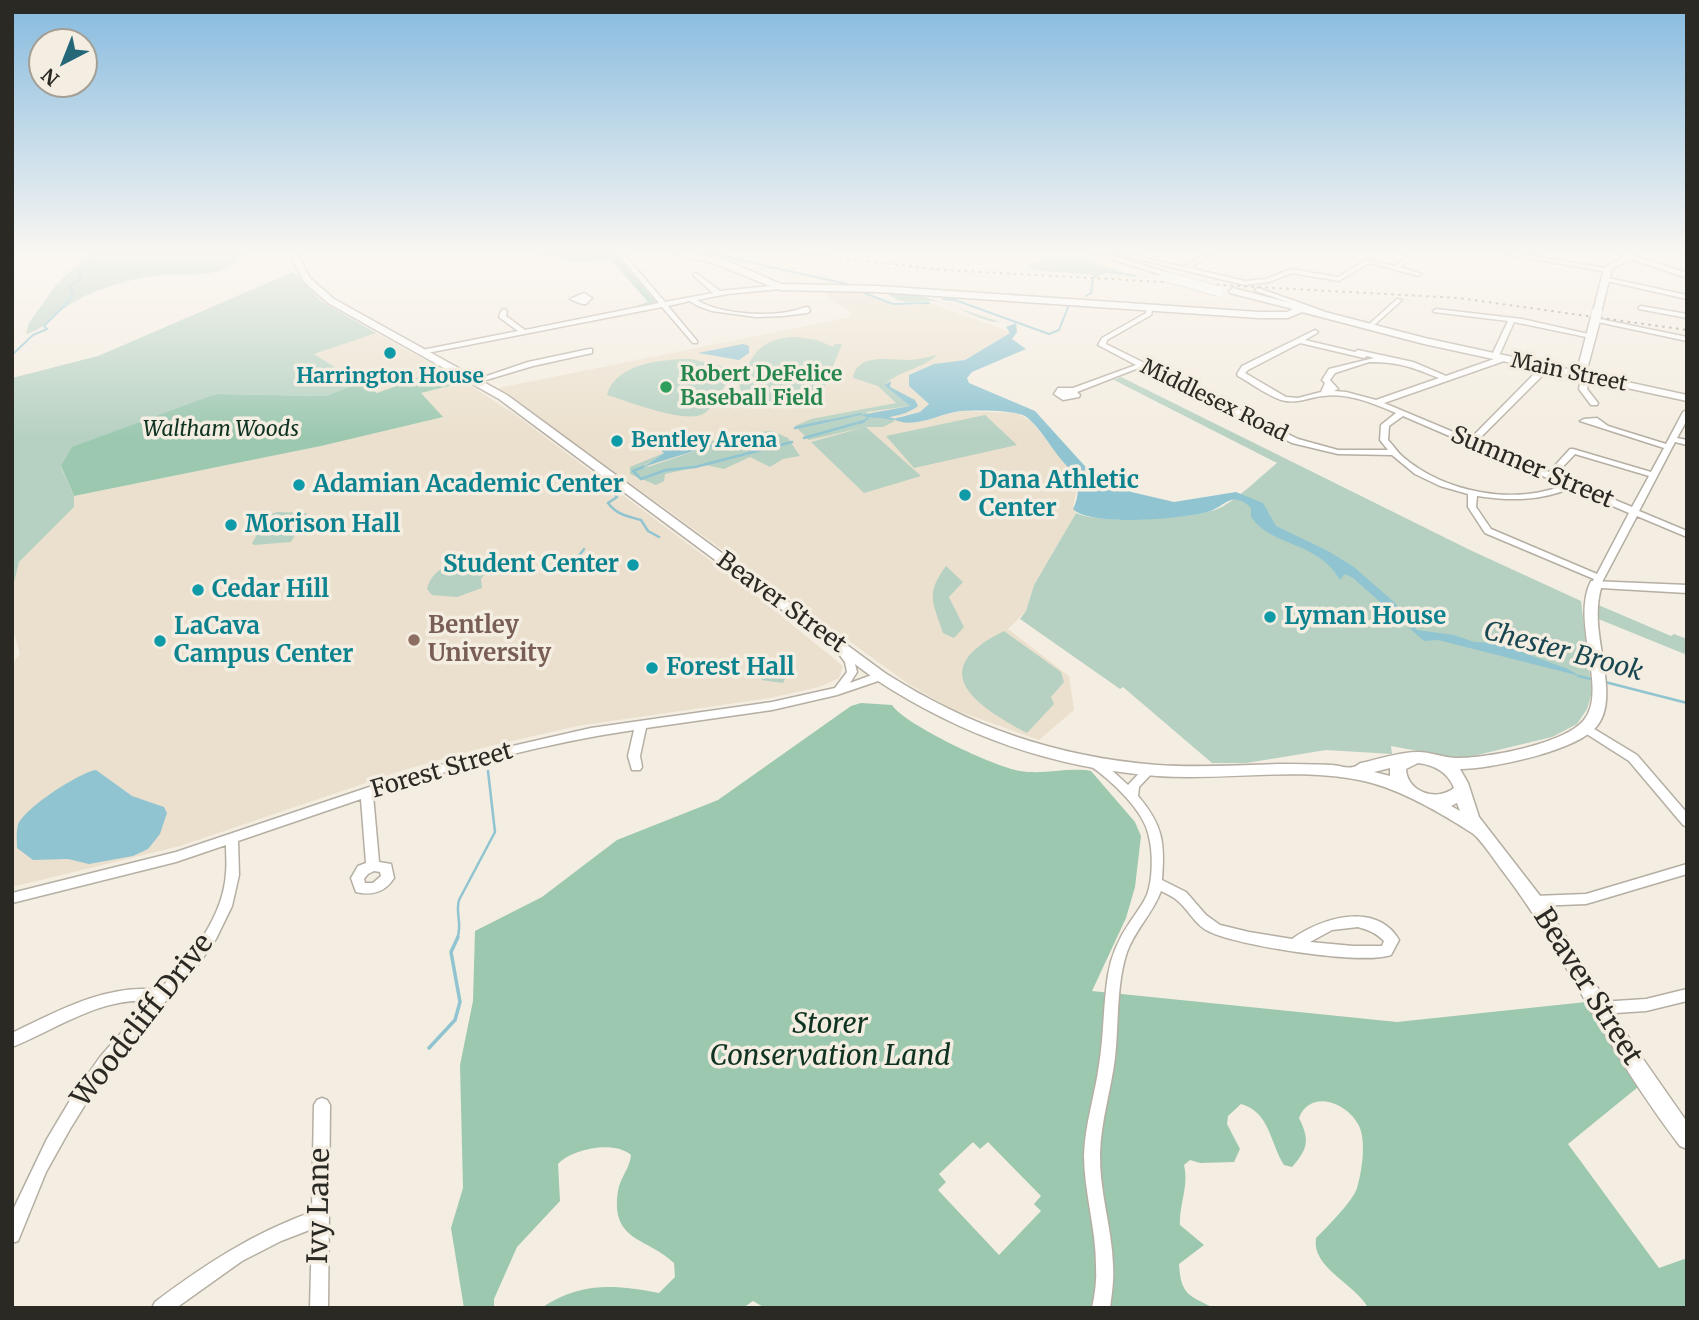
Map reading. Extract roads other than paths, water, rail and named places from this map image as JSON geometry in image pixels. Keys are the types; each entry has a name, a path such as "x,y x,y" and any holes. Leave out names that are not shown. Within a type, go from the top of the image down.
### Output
{"main road":[{"name":"Beaver Street","path":"353,313 476,381 522,411 880,676 921,703 973,728 1025,746 1093,762 1149,770 1346,771 1382,778 1459,817 1485,838"},
{"path":"1228,313 1269,315 1281,313"},
{"name":"Main Street","path":"1308,313 1319,318 1364,326"},
{"name":"Main Street","path":"1314,313 1499,358 1687,398"},
{"path":"1583,376 1597,313"},
{"path":"1586,728 1597,711 1599,682 1588,612 1598,581 1687,589"},
{"name":"Beaver Street","path":"1346,771 1407,759 1475,763 1569,739 1586,728"},
{"path":"1407,759 1399,764 1397,772 1416,794 1445,801 1453,799 1461,788 1464,771 1475,763"},
{"path":"1434,761 1452,771 1461,788"},
{"name":"Beaver Street","path":"1461,788 1467,811 1535,901 1655,1096 1687,1139"}],"street":[{"path":"503,313 502,317 523,331"},
{"path":"591,313 595,318"},
{"path":"422,352 622,313"},
{"path":"672,313 695,342"},
{"path":"733,313 759,318 794,313"},
{"name":"Middlesex Road","path":"1149,313 1101,342 1141,365 1300,443 1338,452 1393,453"},
{"path":"1364,326 1382,313"},
{"path":"1442,313 1512,320 1591,336"},
{"path":"1667,313 1687,316"},
{"path":"1596,316 1687,339"},
{"path":"1319,318 1315,332 1245,368 1241,375 1283,399 1298,400 1324,393 1346,394"},
{"path":"1376,402 1447,379 1499,358 1512,320"},
{"path":"1315,332 1321,340 1333,346"},
{"path":"1299,341 1394,360 1447,379"},
{"path":"476,381 531,364 589,351"},
{"path":"1359,352 1365,361"},
{"path":"1324,393 1330,372 1365,361 1394,360"},
{"path":"1073,391 1141,365"},
{"path":"1471,442 1545,368"},
{"path":"1583,376 1583,389 1594,403"},
{"path":"1328,384 1346,394"},
{"name":"Summer Street","path":"1346,394 1376,402 1687,534"},
{"path":"1473,492 1472,508 1488,531 1598,581 1687,412"},
{"path":"1402,413 1387,423 1383,430 1384,440 1393,453 1423,473 1473,492 1528,498 1555,494 1572,485"},
{"path":"1605,427 1670,443 1687,443"},
{"path":"1550,476 1573,451 1654,475"},
{"path":"829,639 847,657 853,670 849,681 837,691"},
{"name":"Forest Street","path":"12,898 139,868 367,793 517,748 641,725 772,706 837,691 880,676"},
{"path":"636,767 634,756 641,725"},
{"path":"1586,728 1638,762 1687,822"},
{"path":"1093,762 1132,798 1154,826 1157,884 1153,896 1126,937 1118,960 1108,1055 1093,1136 1093,1163 1104,1270 1101,1308"},
{"path":"1132,798 1133,786 1149,770"},
{"path":"367,793 373,866"},
{"name":"Woodcliff Drive","path":"12,1235 34,1180 71,1111 112,1051 199,954 224,915 233,880 232,839"},
{"path":"1535,901 1586,899 1687,869"},
{"path":"1157,884 1182,897 1215,929 1296,944 1378,954 1386,951 1392,940 1377,927 1353,921 1315,931 1296,944"},
{"path":"12,1040 107,1002 138,994 160,996"},
{"path":"1600,1008 1646,1005 1687,995"},
{"name":"Ivy Lane","path":"319,1308 322,1105"},
{"path":"161,1308 246,1248 270,1235 320,1218"}],"water":[{"path":"1016,323 1017,332 1012,339 1026,349 972,372 967,378 969,383 1035,411 1092,474 1123,490 1174,502 1236,492 1263,503 1276,526 1354,567 1395,603 1417,630 1454,635 1474,642 1497,643 1580,676 1438,640 1424,641 1353,578 1345,574 1340,580 1319,558 1260,527 1251,517 1251,508 1240,500 1231,500 1207,512 1158,519 1116,520 1083,515 1073,509 1078,492 1071,470 1036,426 1020,414 967,411 910,423 893,419 920,412 929,404 909,386 909,375 934,364 965,360 1010,333 1006,327"},
{"path":"743,344 749,346 749,353 739,360 698,353"},
{"path":"891,381 890,387 915,400 918,406 906,413 890,417 861,415 910,406 884,385"},
{"path":"774,433 780,436 742,447 731,447 725,442"},
{"path":"671,436 710,446 643,467 664,453 650,440"},
{"path":"96,770 132,796 164,807 167,813 160,834 148,849 133,856 89,864 68,859 33,860 17,848 18,825 30,810 66,784"}],"waterway":[{"path":"12,355 33,335 47,329 44,326 57,313"},
{"name":"Chester Brook","path":"990,313 1049,334 1059,330 1066,313"},
{"path":"819,423 861,414"},
{"path":"876,416 893,419"},
{"path":"864,421 868,418"},
{"path":"795,428 827,421"},
{"path":"804,438 864,421"},
{"path":"643,467 633,471 641,479 666,470 695,467 792,442"},
{"path":"711,446 725,443"},
{"path":"616,489 612,491 617,497 608,503 611,507 641,520 648,531 659,537"},
{"path":"552,570 575,561 584,549"},
{"name":"Chester Brook","path":"1578,676 1595,680"},
{"name":"Chester Brook","path":"1605,682 1687,703"},
{"path":"457,939 459,900 495,832 488,771"},
{"path":"429,1048 455,1020 460,1002 451,952 458,937"}],"railway":[{"path":"1563,313 1687,330"}],"place":[{"name":"Harrington House","path":"390,353"},
{"name":"Robert DeFelice Baseball Field","path":"666,387"},
{"name":"Bentley Arena","path":"617,441"},
{"name":"Adamian Academic Center","path":"299,485"},
{"name":"Dana Athletic Center","path":"965,495"},
{"name":"Morison Hall","path":"231,525"},
{"name":"Student Center","path":"633,565"},
{"name":"Cedar Hill","path":"198,590"},
{"name":"Lyman House","path":"1270,617"},
{"name":"Bentley University","path":"414,640"},
{"name":"LaCava Campus Center","path":"160,641"},
{"name":"Forest Hall","path":"652,668"}],"park label":[{"name":"Waltham Woods","path":"221,430"},
{"name":"Storer Conservation Land","path":"830,1041"}]}
